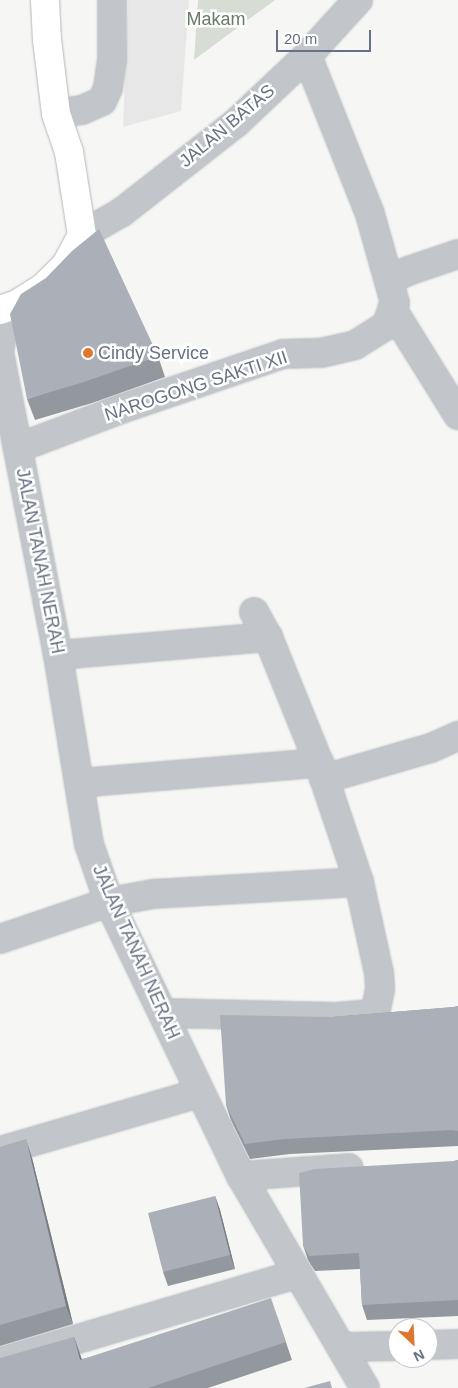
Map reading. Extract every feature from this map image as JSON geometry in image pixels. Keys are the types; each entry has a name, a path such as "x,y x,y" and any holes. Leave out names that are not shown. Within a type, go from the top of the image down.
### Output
{"main road":[{"path":"9,307 43,288 66,265 82,235 68,152 56,114 47,40 45,0"}],"street":[{"path":"56,114 82,110 102,101 108,88 112,58 112,0"},
{"name":"JALAN BATAS","path":"82,235 122,212 237,122 307,56 358,0"},
{"path":"307,56 370,214 395,303 392,309 458,415"},
{"path":"389,280 408,271 458,254"},
{"path":"0,346 9,307"},
{"name":"NAROGONG SAKTI XII","path":"18,448 121,409 283,354 321,353 355,345 386,326 392,309"},
{"name":"JALAN TANAH NERAH","path":"0,357 58,655 89,844 109,902 241,1176 343,1348 364,1388"},
{"path":"254,612 268,637 322,771 359,882 380,973 380,989 375,1014"},
{"path":"58,655 268,637"},
{"path":"79,784 322,771 431,748 458,736"},
{"path":"0,939 109,902 153,894 359,882"},
{"path":"162,1013 336,1017 403,1012"},
{"path":"0,1151 200,1093"},
{"path":"241,1176 376,1166"},
{"path":"0,1362 298,1274"},
{"path":"438,1345 458,1344"},
{"path":"343,1348 388,1346"}],"shaded area":[{"path":"128,0 189,0 181,111 123,127"}],"green space":[{"name":"Makam","path":"198,0 275,0 194,60"}],"building":[{"name":"Cindy Service","path":"99,229 158,356 84,382 27,399 10,314 21,294 46,278 72,251"},
{"path":"458,1006 458,1131 285,1139 245,1144 226,1105 220,1015 332,1017"},
{"path":"26,1139 66,1306 0,1325 0,1147"},
{"path":"458,1160 458,1300 362,1305 359,1253 309,1256 303,1245 299,1173 315,1169"},
{"path":"215,1196 230,1255 163,1272 148,1213"},
{"path":"271,1298 286,1342 148,1388 0,1388 0,1358 74,1337 80,1360"},
{"path":"330,1381 332,1388 304,1388"}],"place":[{"name":"Cindy Service","path":"88,353"}]}
